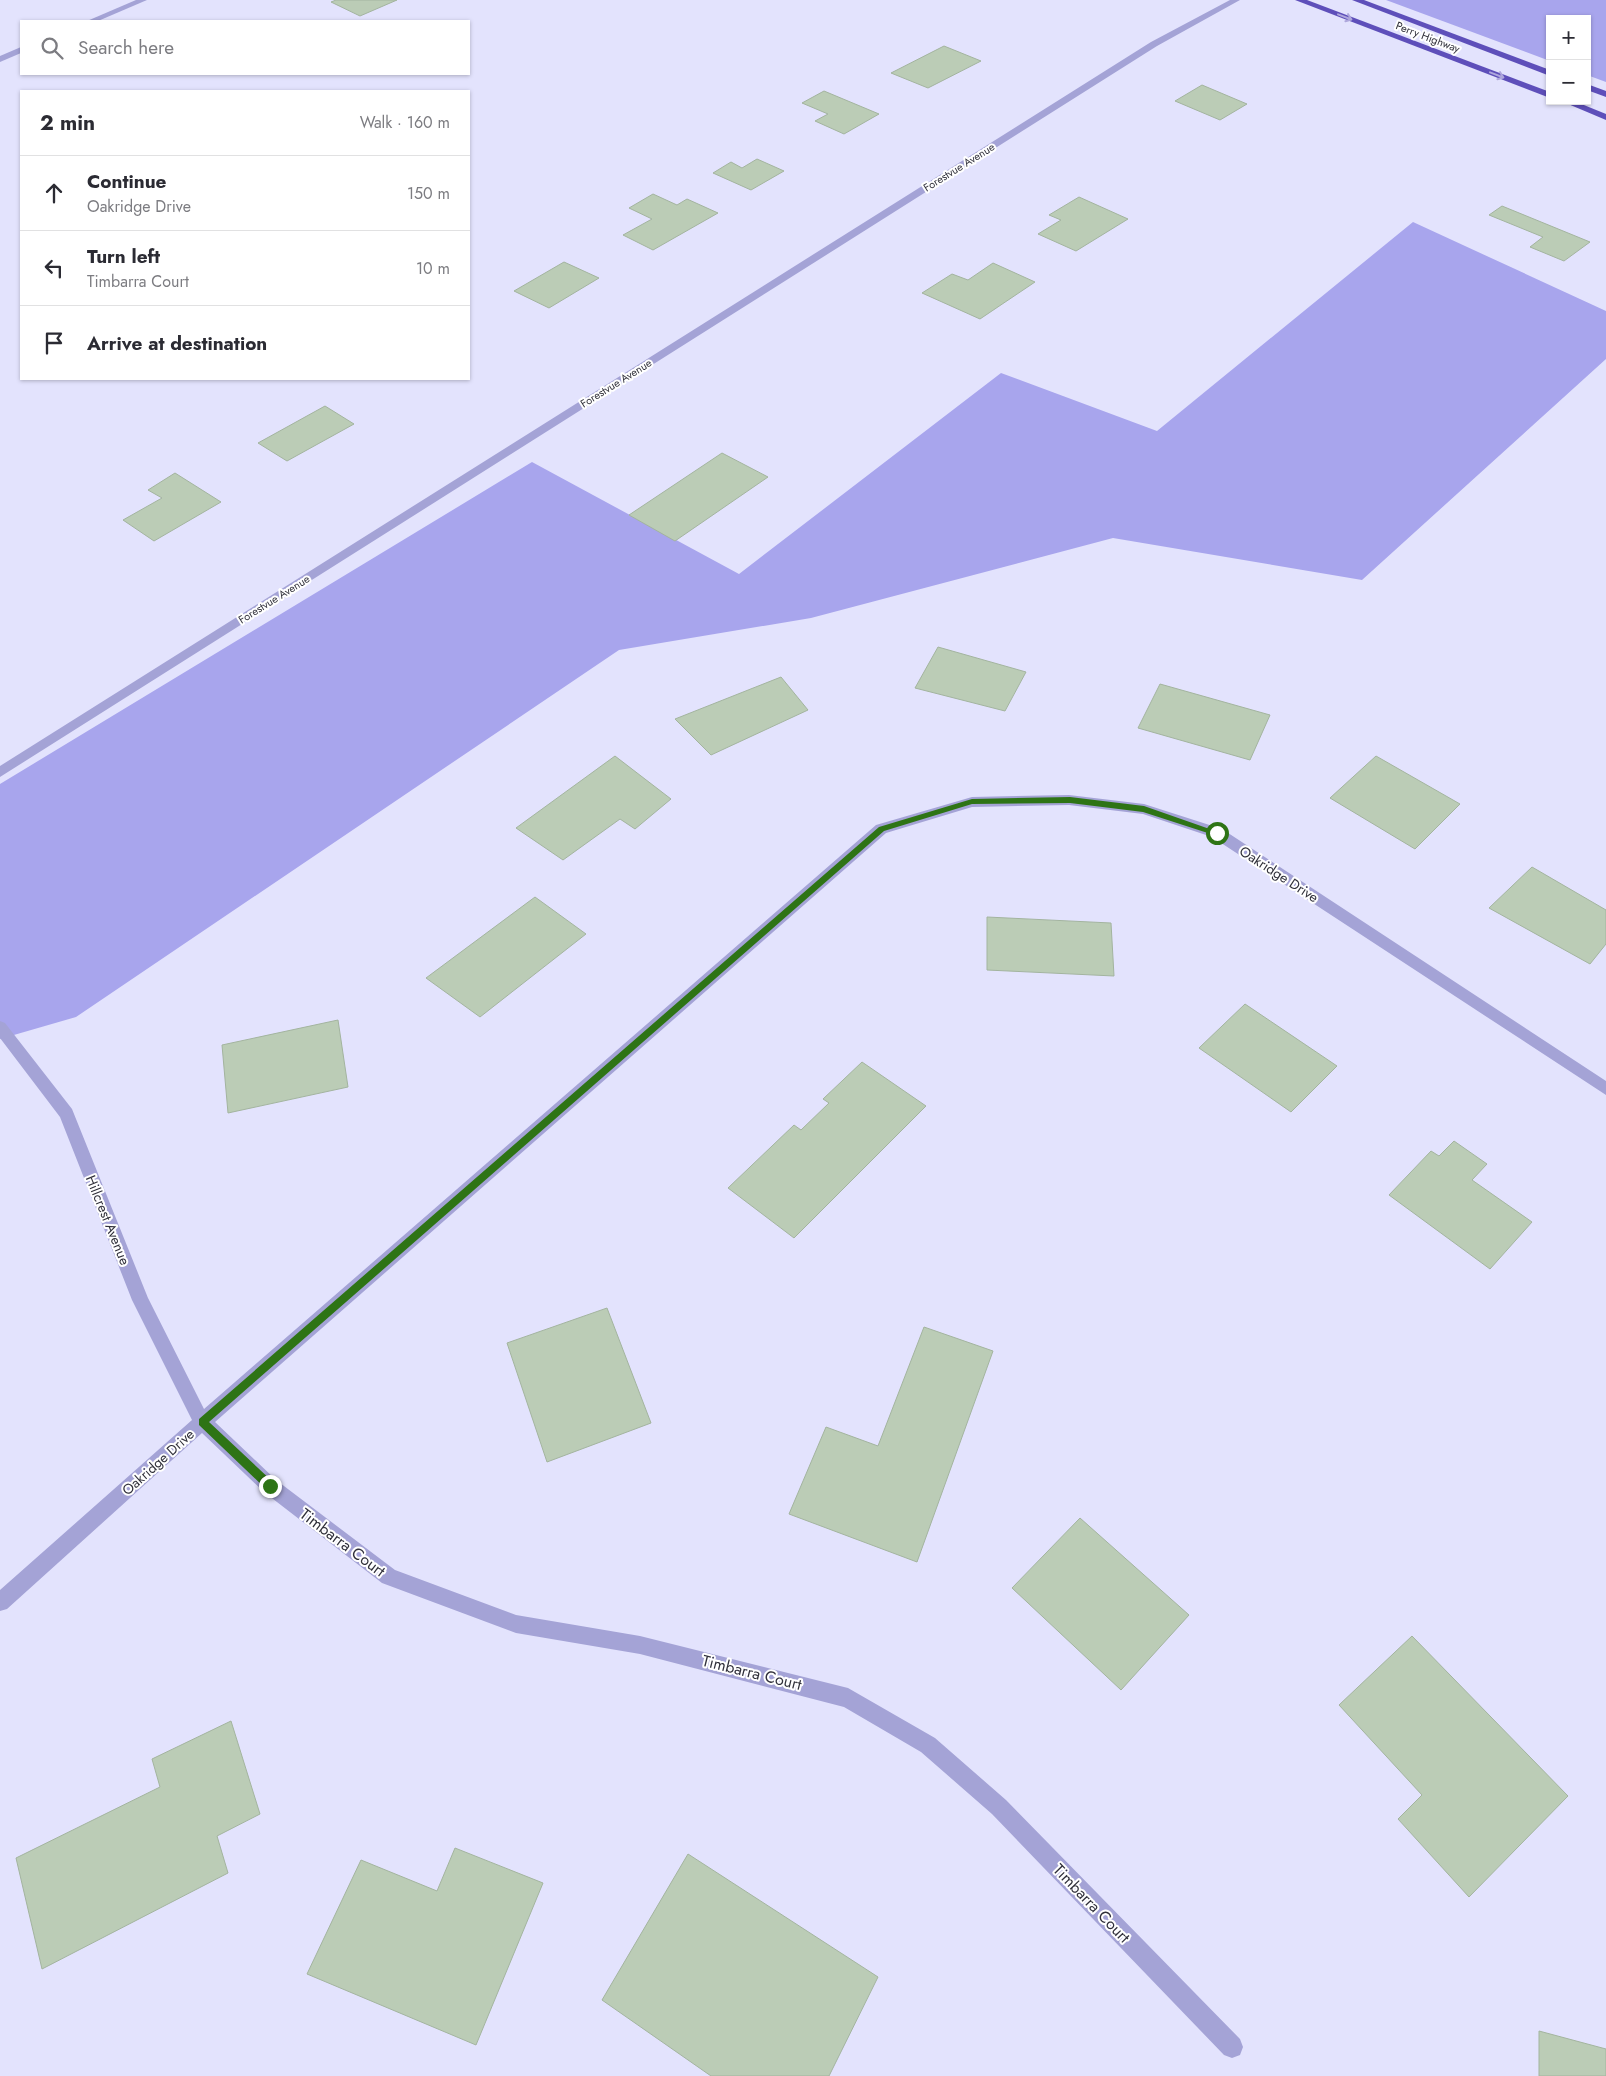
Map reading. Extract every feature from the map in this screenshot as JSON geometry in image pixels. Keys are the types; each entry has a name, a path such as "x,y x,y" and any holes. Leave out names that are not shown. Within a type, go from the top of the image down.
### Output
{"highway":[{"name":"Perry Highway","path":"1299,0 1546,93"},
{"name":"Perry Highway","path":"1356,0 1546,71"},
{"path":"1591,88 1606,94"},
{"path":"1575,105 1606,117"}],"street":[{"path":"93,20 143,0"},
{"name":"Forestvue Avenue","path":"0,772 1154,44 1236,0"},
{"path":"0,59 20,50"},
{"name":"Oakridge Drive","path":"0,1602 202,1422 881,829 972,802 1070,800 1144,809 1217,833 1606,1089"},
{"name":"Hillcrest Avenue","path":"0,1027 67,1114 140,1300 202,1422"},
{"name":"Timbarra Court","path":"202,1422 270,1486 389,1577 516,1624 640,1644 848,1698 928,1745 999,1807 1232,2047"}],"shaded area":[{"path":"1386,0 1606,0 1606,82 1591,76 1591,15 1546,15 1546,60"},
{"path":"1413,222 1606,311 1606,359 1362,580 1113,538 811,618 619,650 76,1017 0,1039 0,784 532,462 739,574 1001,373 1157,431"}],"building":[{"path":"336,0 397,0 360,16 331,2"},
{"path":"944,46 981,61 928,88 891,73"},
{"path":"1202,85 1247,104 1220,120 1175,101"},
{"path":"824,91 879,114 844,134 815,121 828,114 802,103"},
{"path":"757,159 784,171 751,190 713,173 731,162 742,168"},
{"path":"653,194 677,205 687,199 718,213 653,250 623,235 652,219 629,208"},
{"path":"1079,197 1128,219 1076,251 1038,234 1061,220 1049,215"},
{"path":"1502,206 1590,242 1564,261 1530,247 1543,237 1489,215"},
{"path":"564,262 599,278 549,308 514,291"},
{"path":"993,263 1035,282 980,319 922,293 952,274 968,280"},
{"path":"325,406 354,424 287,461 258,443"},
{"path":"722,453 768,477 675,541 629,515"},
{"path":"175,473 221,502 154,541 123,520 162,498 148,490"},
{"path":"938,647 1026,672 1005,711 915,688"},
{"path":"781,677 808,710 711,755 675,719"},
{"path":"1160,684 1270,715 1250,760 1138,728"},
{"path":"615,756 671,799 635,829 620,819 563,860 516,828"},
{"path":"1376,756 1460,804 1415,849 1330,798"},
{"path":"1532,867 1606,910 1606,944 1590,964 1489,908"},
{"path":"535,897 586,934 480,1017 426,978"},
{"path":"987,917 1111,923 1114,976 987,970"},
{"path":"1245,1004 1337,1066 1291,1112 1199,1048"},
{"path":"338,1020 348,1087 228,1113 222,1045"},
{"path":"862,1062 926,1106 794,1238 728,1188 794,1125 801,1130 829,1103 823,1099"},
{"path":"1454,1141 1487,1164 1472,1180 1532,1222 1490,1269 1389,1195 1431,1151 1439,1156"},
{"path":"607,1308 651,1423 547,1462 507,1343"},
{"path":"924,1327 993,1351 917,1562 789,1514 826,1427 878,1446"},
{"path":"1080,1518 1189,1615 1121,1690 1012,1588"},
{"path":"1412,1636 1568,1796 1469,1897 1398,1819 1422,1795 1339,1705"},
{"path":"231,1721 260,1814 217,1836 228,1873 42,1969 16,1858 160,1787 152,1759"},
{"path":"455,1848 543,1883 476,2045 307,1974 361,1860 437,1891"},
{"path":"688,1854 878,1977 829,2076 711,2076 602,2000"},
{"path":"1539,2031 1606,2049 1606,2076 1539,2076"}],"route":[{"path":"270,1486 202,1422 881,829 972,802 1070,800 1144,809 1217,833"}]}
